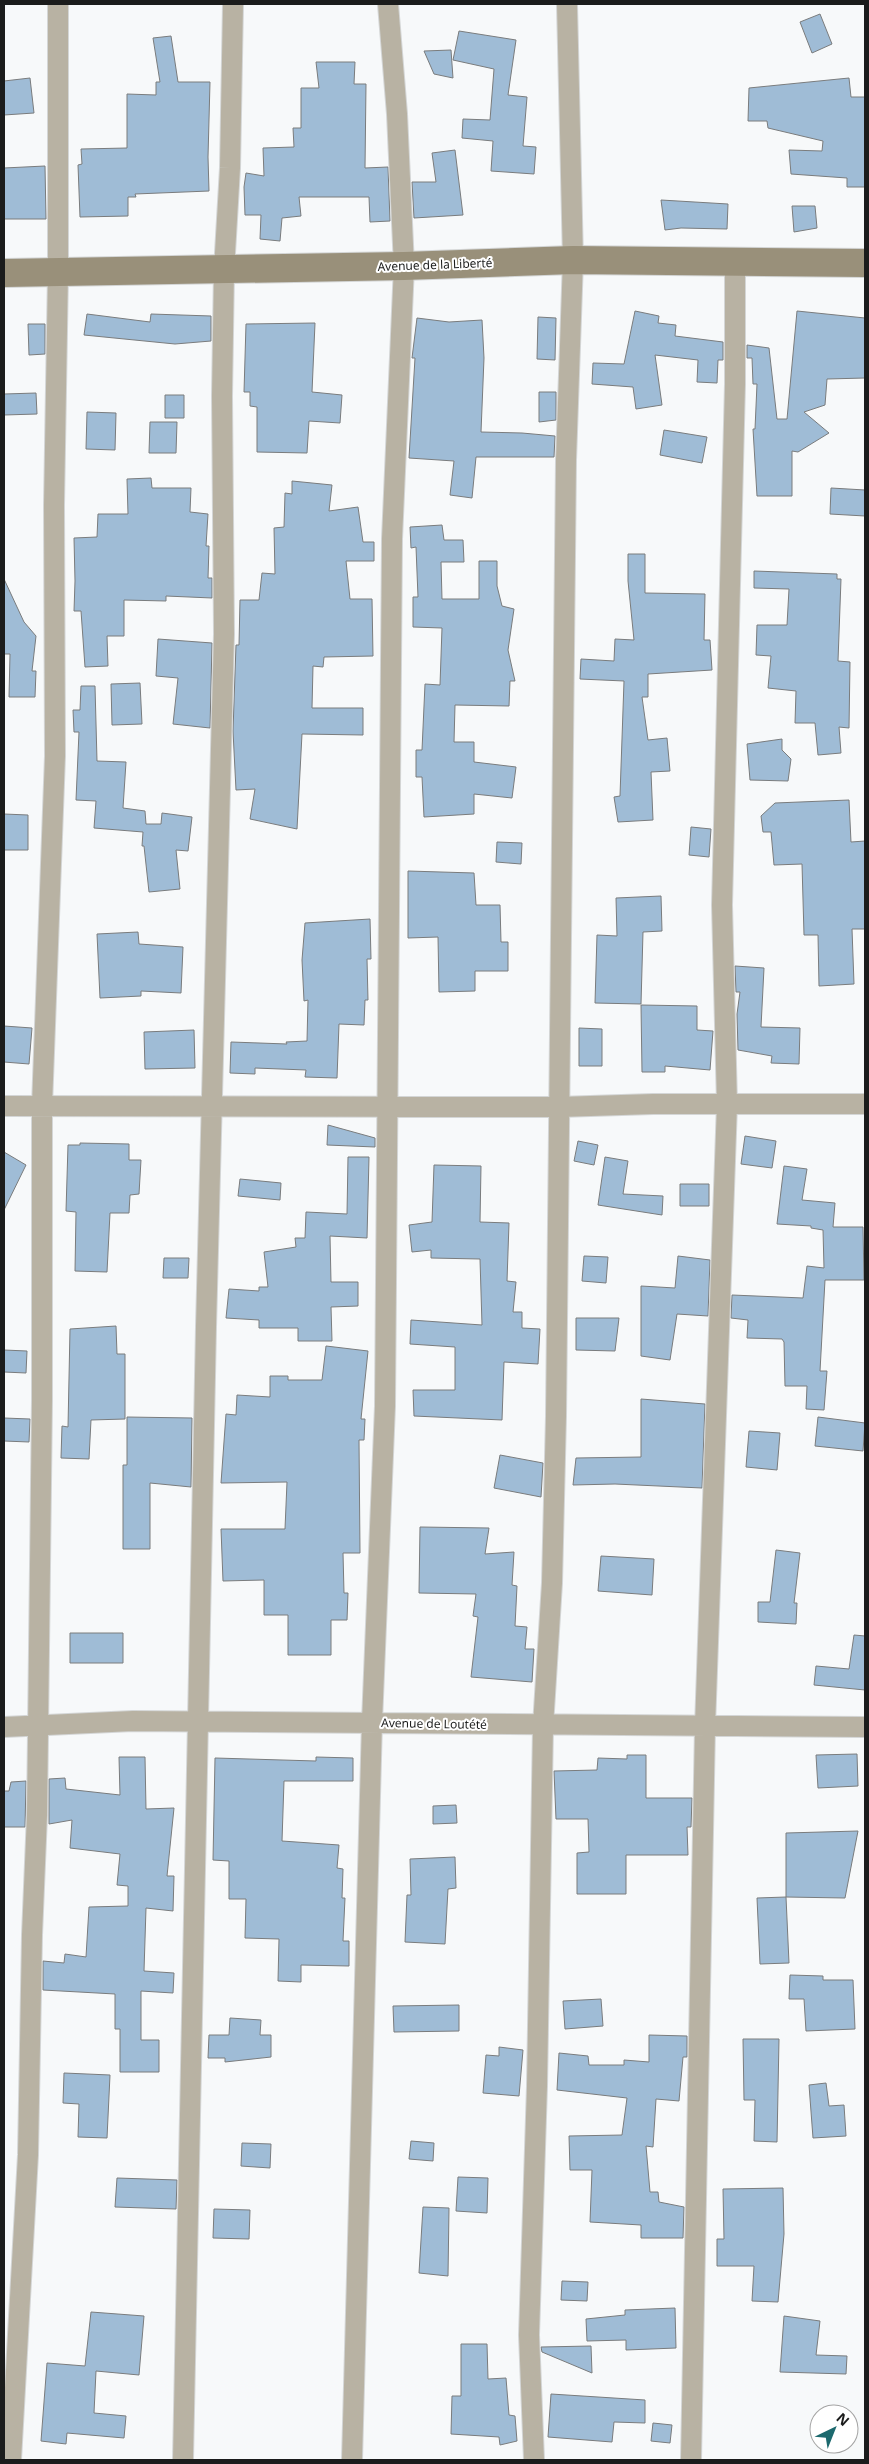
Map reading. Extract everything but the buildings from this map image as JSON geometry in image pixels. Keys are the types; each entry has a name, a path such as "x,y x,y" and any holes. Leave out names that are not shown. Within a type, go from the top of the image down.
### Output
{"street":[{"path":"11,2460 28,2155 38,1725 42,1106 55,756 54,505 58,272 58,4"},
{"path":"183,2460 211,1105 224,634 222,396 224,270 230,168 233,4"},
{"path":"352,2460 372,1722 385,1406 392,539 404,266 397,114 388,4"},
{"path":"534,2460 529,2335 537,2076 543,1726 552,1583 556,1416 558,1107 564,822 566,460 573,260 566,4"},
{"name":"Avenue de la Liberté","path":"4,273 404,266 573,260 735,260 865,263"},
{"path":"691,2460 705,1727 727,1104 722,905 735,384 735,260"},
{"path":"4,1106 558,1107 865,1104"},
{"name":"Avenue de Loutété","path":"4,1727 199,1722 372,1722 543,1726 865,1727"}]}
